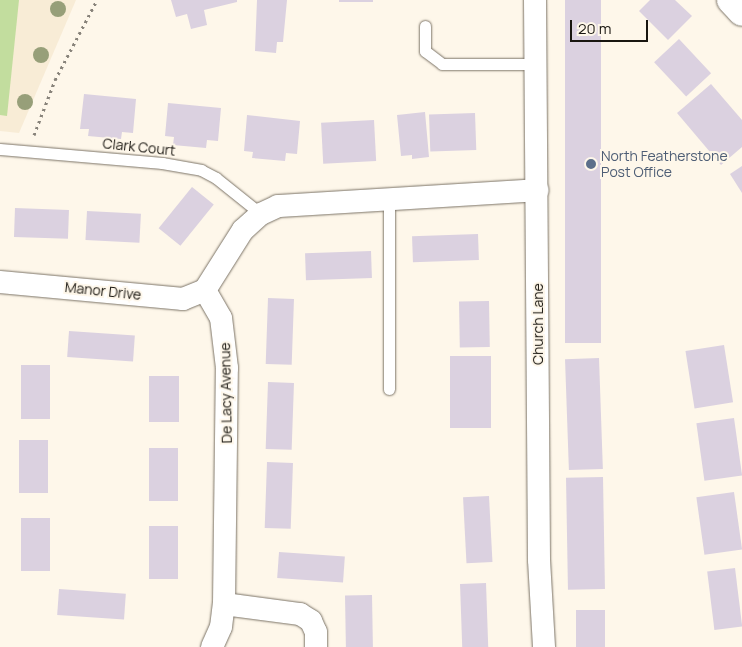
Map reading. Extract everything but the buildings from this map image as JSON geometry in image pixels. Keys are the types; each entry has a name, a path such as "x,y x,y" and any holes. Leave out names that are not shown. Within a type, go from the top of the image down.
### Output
{"main road":[{"path":"731,0 742,12"}],"street":[{"name":"Church Lane","path":"535,0 538,190 539,560 544,647"},
{"path":"205,290 243,230 261,214 278,206 538,190"},
{"name":"Manor Drive","path":"0,282 182,299 205,290"},
{"name":"De Lacy Avenue","path":"205,290 221,318 226,341 224,604 221,627 212,647"},
{"path":"224,604 300,614 311,621 316,632 316,647"}],"lane":[{"path":"425,26 425,52 442,64 536,64"},
{"name":"Clark Court","path":"0,149 162,162 201,170 216,178 261,214"},
{"path":"389,199 389,389"}],"path":[{"path":"28,152 55,80 97,0"}],"shaded area":[{"path":"0,0 76,0 19,133 0,131"}],"green space":[{"path":"0,0 19,0 7,116 0,115"}],"place":[{"name":"North Featherstone Post Office","path":"591,164"}]}
